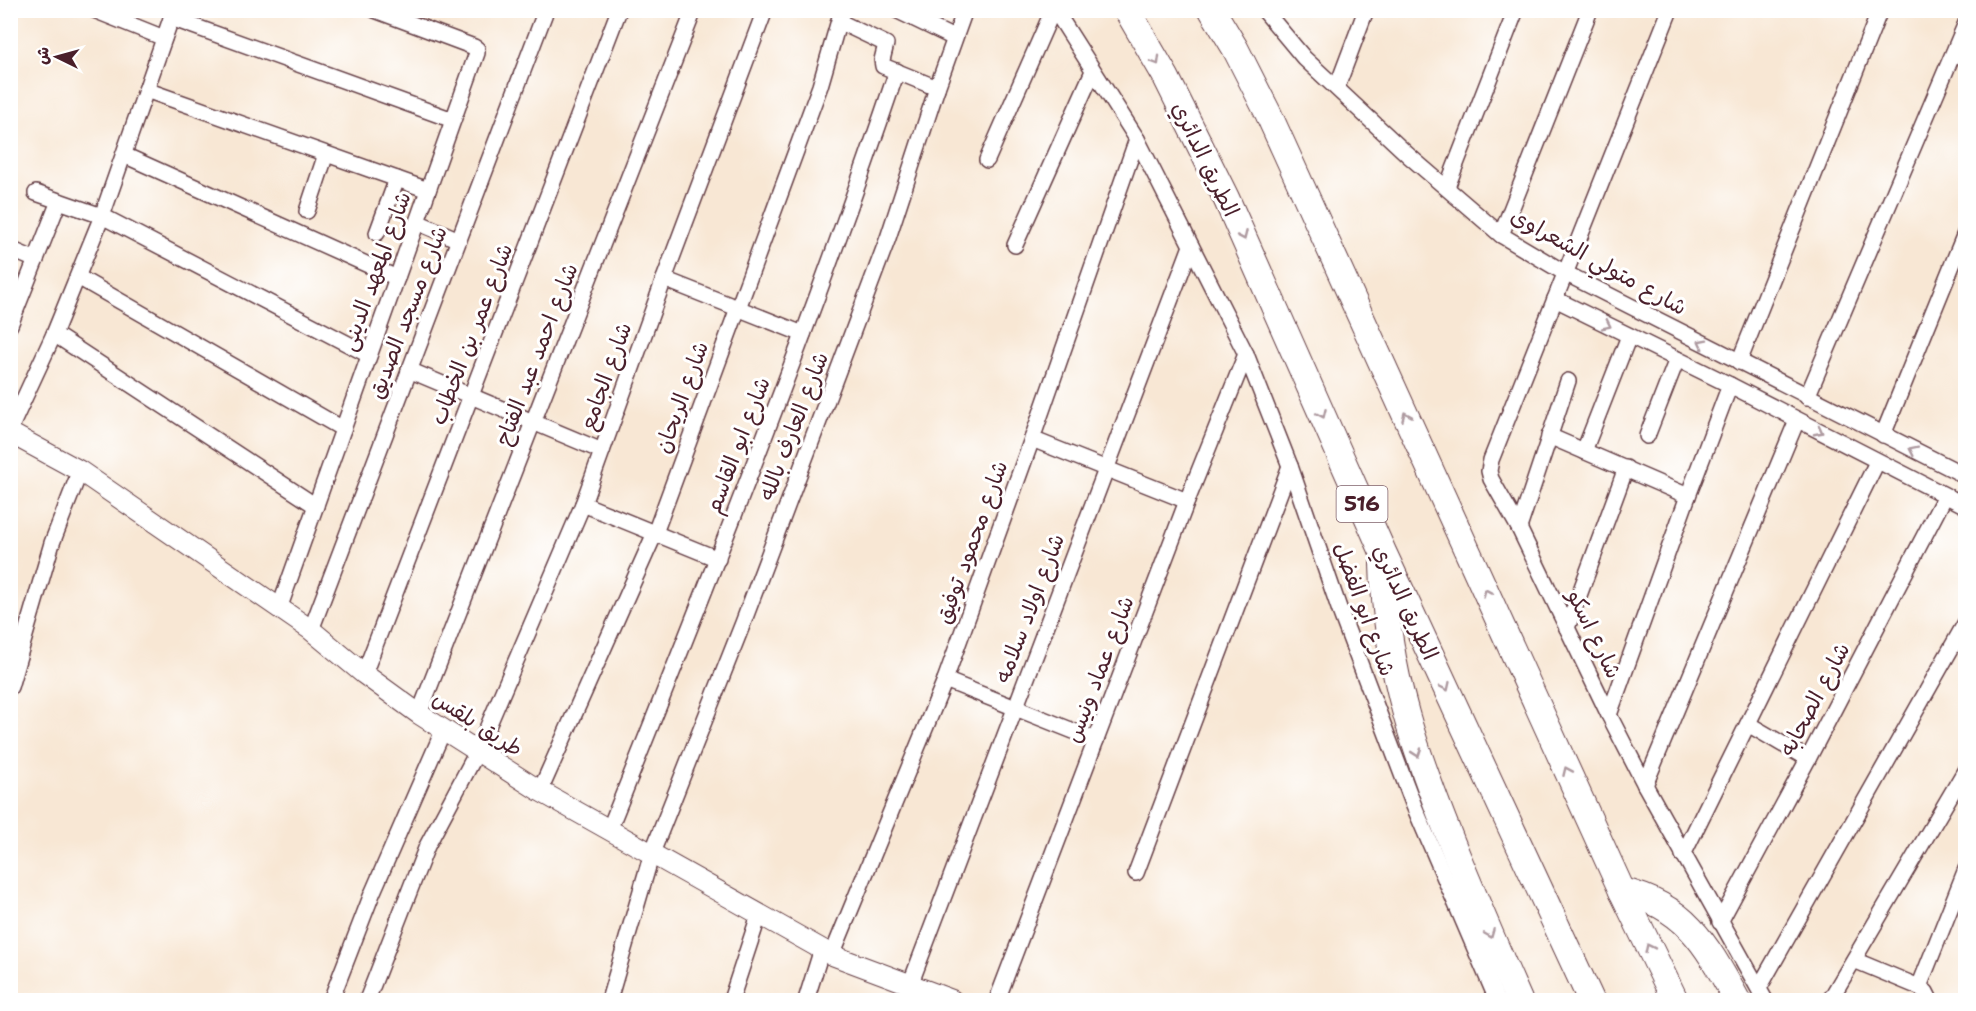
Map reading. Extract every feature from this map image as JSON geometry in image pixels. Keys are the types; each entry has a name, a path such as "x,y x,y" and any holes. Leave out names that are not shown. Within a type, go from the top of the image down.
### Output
{"highway":[{"name":"الطريق الدائري","path":"1127,10 1166,77 1226,198 1383,552 1591,1000"},
{"path":"1212,10 1235,48 1268,113 1622,891 1675,1000"},
{"path":"1383,552 1390,646 1412,738 1434,797 1519,1000"},
{"path":"1622,891 1655,902 1686,922 1754,996"}],"main road":[{"name":"طريق بلقس","path":"10,431 80,471 311,630 364,674 443,731 540,791 827,952 910,986 952,1000"}],"street":[{"path":"94,10 164,38"},
{"name":"شارع المعهد الدينى","path":"279,609 477,53 477,49 375,10"},
{"name":"شارع مسجد الصديق","path":"311,630 546,10"},
{"name":"شارع عمر بن الخطاب","path":"364,674 619,10"},
{"name":"شارع احمد عبد الفتاح","path":"419,714 694,10"},
{"name":"شارع الجامع","path":"367,1000 427,846 477,752 583,504 765,10"},
{"path":"896,10 954,38"},
{"name":"شارع العارف بالله","path":"609,1000 652,853 743,623 888,238 965,10"},
{"path":"987,160 1054,10"},
{"name":"شارع ابو الفضل","path":"1054,10 1137,139 1246,354 1290,466 1340,611 1414,806 1497,1000"},
{"name":"شارع متولي الشعراوى","path":"1264,10 1304,58 1408,155 1501,235 1565,273 1965,476"},
{"path":"1337,87 1366,10"},
{"path":"1447,188 1516,10"},
{"path":"1501,235 1590,10"},
{"name":"شارع اسكو","path":"1670,10 1491,460 1489,471 1609,715 1720,922 1754,996"},
{"path":"1739,362 1880,10"},
{"path":"10,431 54,334 102,216 173,14 453,120"},
{"path":"841,16 886,44 882,64 937,88"},
{"name":"شارع الريحان","path":"540,791 655,533 820,86 841,16"},
{"path":"1807,397 1965,23"},
{"name":"شارع ابو القاسم","path":"609,830 718,559 848,215 897,71"},
{"path":"1015,245 1093,71"},
{"path":"147,90 428,190"},
{"name":"شارع محمود توفيق","path":"806,1000 945,680 1137,139"},
{"path":"307,211 326,154"},
{"path":"124,155 397,278"},
{"path":"376,232 397,179"},
{"path":"36,193 102,216 369,355"},
{"path":"10,324 59,201"},
{"path":"417,222 459,240"},
{"path":"1882,435 1965,231"},
{"name":"شارع اولاد سلامه","path":"910,986 1191,246"},
{"path":"10,249 36,260"},
{"path":"78,277 343,429"},
{"path":"664,279 803,334"},
{"path":"1555,299 1730,385 1965,506"},
{"path":"54,334 316,506"},
{"path":"1584,451 1629,336"},
{"name":"شارع عماد ونيس","path":"997,1000 1187,501 1246,354"},
{"path":"1647,436 1677,359"},
{"path":"409,370 602,451"},
{"path":"1519,528 1568,381"},
{"path":"1609,715 1730,385"},
{"path":"1645,785 1797,420"},
{"path":"1549,436 1688,496"},
{"path":"1032,439 1187,501"},
{"path":"1683,855 1877,462"},
{"path":"1136,873 1290,466"},
{"path":"1567,627 1626,468"},
{"path":"10,687 52,543 80,471"},
{"name":"شارع الصحابه","path":"1720,922 1945,496"},
{"path":"583,504 718,559"},
{"path":"1754,996 1965,622"},
{"path":"945,680 1096,740"},
{"path":"1748,724 1808,759"},
{"path":"332,1000 372,894 443,731"},
{"path":"1830,1000 1965,769"},
{"path":"1854,960 1926,997 1965,869"},
{"path":"731,1000 759,915"}]}
